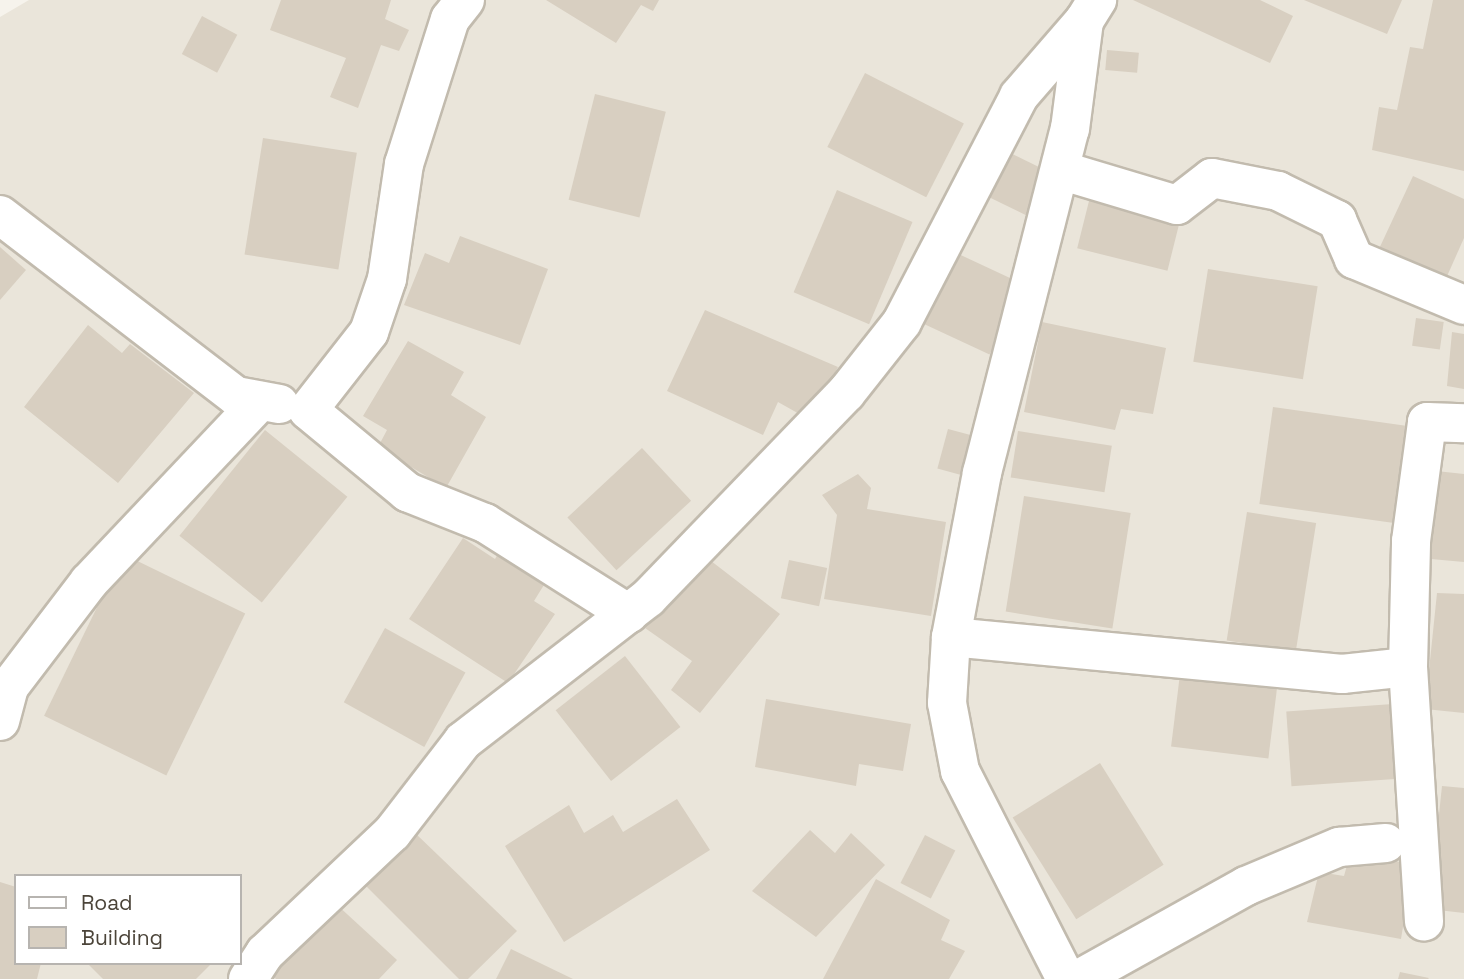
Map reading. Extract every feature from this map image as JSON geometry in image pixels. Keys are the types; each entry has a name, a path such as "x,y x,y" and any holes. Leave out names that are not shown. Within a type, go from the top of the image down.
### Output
{"street":[{"path":"308,410 369,332 387,279 404,164 450,19 465,0"},
{"path":"1066,979 960,771 947,703 951,637 982,473 1059,170 1091,10"},
{"path":"248,979 265,953 392,833 463,741 629,614 770,475 902,322 1019,96 1091,10"},
{"path":"1059,170 1177,205 1212,178 1278,191 1337,220 1354,259 1464,305"},
{"path":"0,215 236,396 308,410 407,492 485,523 629,614"},
{"path":"0,721 9,687 89,582 260,401"},
{"path":"1424,921 1408,667 1411,541 1427,422 1464,423"},
{"path":"951,637 1342,674 1408,667"},
{"path":"1079,979 1246,886 1339,847 1386,843"}],"shaded area":[{"path":"29,0 1464,0 1464,979 0,979 0,17"}],"building":[{"path":"281,0 391,0 385,19 409,30 399,51 381,45 358,108 330,97 346,58 270,30"},
{"path":"546,0 659,0 653,11 641,5 616,43"},
{"path":"1133,0 1260,0 1293,16 1270,63"},
{"path":"1304,0 1402,0 1387,34"},
{"path":"1433,0 1464,0 1464,171 1372,150 1379,107 1397,110 1410,47 1423,49"},
{"path":"202,16 237,35 217,73 182,54"},
{"path":"1107,50 1139,53 1137,73 1105,70"},
{"path":"865,73 964,123 926,197 827,147"},
{"path":"595,94 666,112 639,217 569,200"},
{"path":"263,138 357,153 338,269 245,255"},
{"path":"1004,150 1052,173 1030,217 983,194"},
{"path":"1413,176 1464,199 1464,238 1444,283 1378,251"},
{"path":"837,190 912,222 869,324 794,292"},
{"path":"1091,193 1181,215 1167,271 1077,248"},
{"path":"460,236 548,269 520,345 404,305 425,253 449,263"},
{"path":"0,247 26,270 0,300"},
{"path":"950,250 1023,284 990,355 917,321"},
{"path":"1208,269 1318,286 1303,379 1193,362"},
{"path":"705,310 838,367 810,420 778,402 763,435 667,391"},
{"path":"1416,318 1444,322 1440,350 1412,346"},
{"path":"1042,322 1166,348 1153,414 1121,409 1115,430 1024,412"},
{"path":"88,325 122,353 130,344 194,393 118,483 24,407"},
{"path":"1452,332 1464,334 1464,389 1447,386"},
{"path":"408,341 464,372 451,395 486,417 446,488 378,447 387,430 363,416"},
{"path":"1273,407 1415,427 1401,524 1259,504"},
{"path":"948,429 982,438 971,478 937,469"},
{"path":"265,430 347,497 262,602 179,536"},
{"path":"1018,431 1112,446 1104,492 1011,477"},
{"path":"642,448 691,501 617,570 567,518"},
{"path":"1427,470 1464,474 1464,562 1420,558"},
{"path":"858,474 871,488 867,509 946,522 931,616 824,599 837,515 822,495"},
{"path":"1024,496 1131,513 1112,628 1006,612"},
{"path":"1247,512 1316,523 1296,651 1227,640"},
{"path":"463,538 495,559 500,550 547,580 534,601 555,614 508,683 409,619"},
{"path":"123,554 245,614 166,775 44,716"},
{"path":"702,554 780,614 700,713 671,690 692,661 645,628"},
{"path":"789,560 827,568 819,606 781,598"},
{"path":"1437,593 1464,594 1464,713 1425,709"},
{"path":"385,628 465,673 424,747 344,702"},
{"path":"625,656 680,727 611,781 556,710"},
{"path":"1180,674 1277,686 1268,758 1171,746"},
{"path":"766,699 911,724 903,771 859,764 856,786 755,767"},
{"path":"1393,704 1398,779 1291,786 1286,711"},
{"path":"1100,763 1164,865 1076,919 1013,818"},
{"path":"1442,786 1464,788 1464,913 1429,909"},
{"path":"677,799 710,850 564,942 505,846 569,805 584,833 613,815 623,832"},
{"path":"810,830 835,853 851,833 885,865 816,937 752,891"},
{"path":"414,832 517,931 468,979 459,979 361,881"},
{"path":"925,835 955,850 931,899 900,883"},
{"path":"1351,851 1413,865 1401,939 1307,922 1319,872 1344,876"},
{"path":"876,879 950,920 941,940 965,951 949,979 823,979"},
{"path":"0,882 14,886 14,965 40,965 37,979 0,979"},
{"path":"335,903 397,960 379,979 276,979 272,975"},
{"path":"511,949 573,979 496,979"},
{"path":"89,965 210,965 196,979 103,979"},
{"path":"1400,972 1429,978 1398,979"}]}
